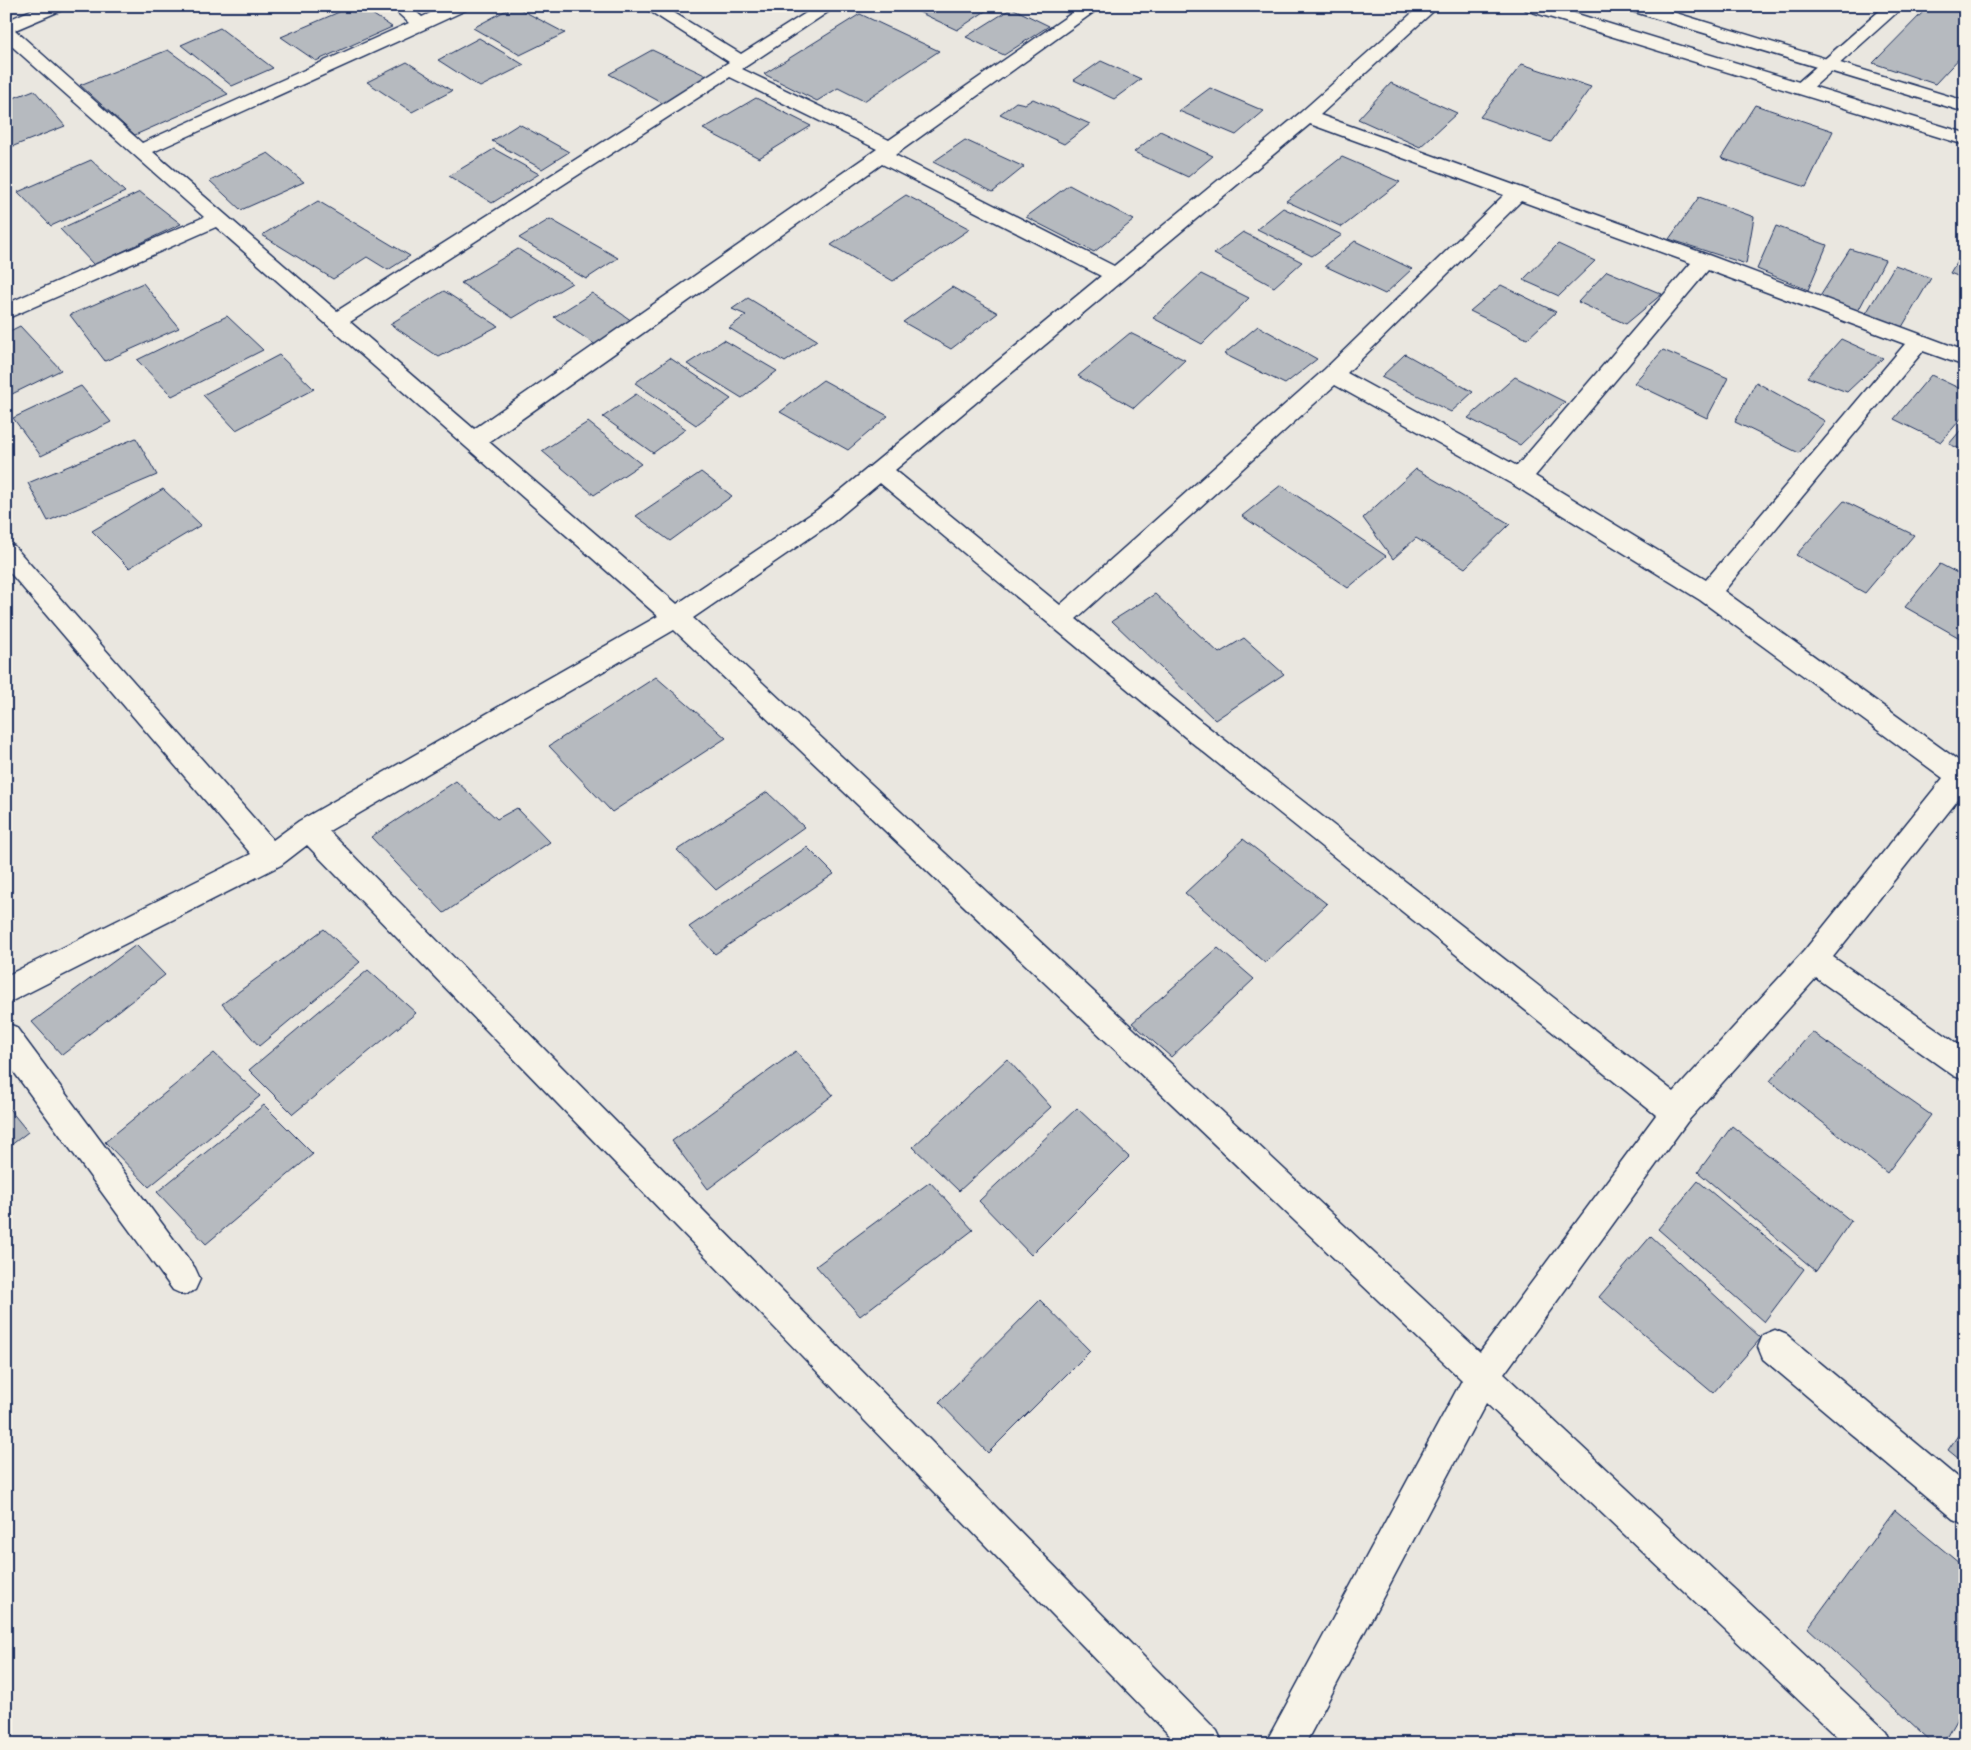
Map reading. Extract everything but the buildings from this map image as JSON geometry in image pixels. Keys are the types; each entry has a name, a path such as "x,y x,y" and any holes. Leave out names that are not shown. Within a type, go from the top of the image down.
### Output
{"street":[{"path":"6,27 56,6"},
{"path":"398,6 421,24"},
{"path":"140,151 460,6"},
{"path":"650,6 736,66 885,152 1115,276"},
{"path":"337,320 829,6"},
{"path":"475,440 1094,6"},
{"path":"6,992 271,857 309,829 676,617 825,516 1307,117 1431,6"},
{"path":"1532,6 1965,139"},
{"path":"1634,6 1965,107"},
{"path":"1801,89 1896,6"},
{"path":"6,31 140,151 337,320 676,617 1873,1744"},
{"path":"1307,117 1704,261 1965,359"},
{"path":"1060,619 1334,374 1517,194"},
{"path":"6,312 218,219"},
{"path":"1520,478 1704,261"},
{"path":"1709,594 1920,342"},
{"path":"1284,1744 1482,1377 1676,1112 1814,960 1963,776 1709,594 1520,478 1334,374"},
{"path":"880,470 1194,730 1676,1112"},
{"path":"6,552 271,857"},
{"path":"309,829 1204,1744"},
{"path":"1814,960 1965,1066"},
{"path":"6,1037 184,1280"},
{"path":"1775,1347 1965,1507"}]}
